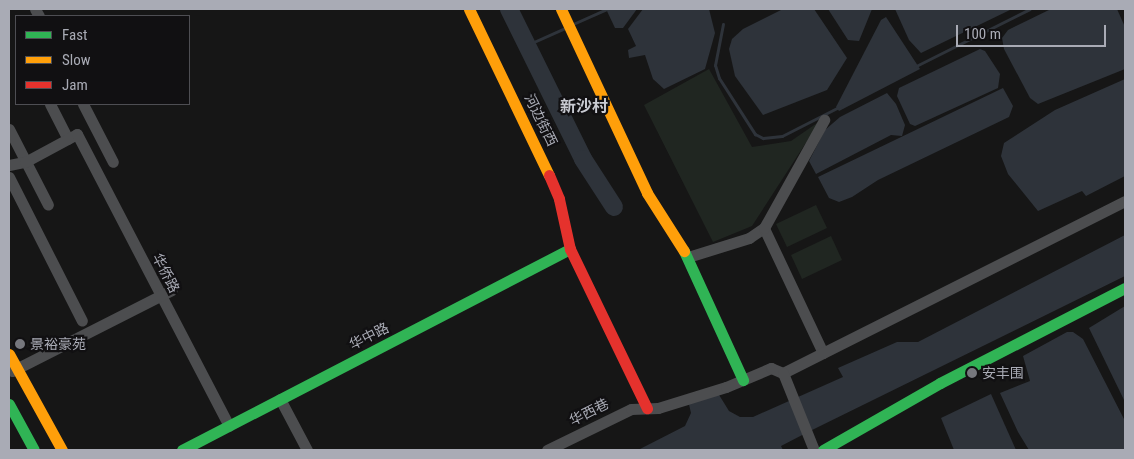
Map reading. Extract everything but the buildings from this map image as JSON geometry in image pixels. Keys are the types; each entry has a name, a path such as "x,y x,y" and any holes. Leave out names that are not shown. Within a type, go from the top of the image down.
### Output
{"main road":[{"name":"河边街西","path":"469,9 539,149 559,199 570,249 647,408"},
{"path":"561,9 646,193 688,257 743,380"},
{"name":"华中路","path":"182,450 570,249"},
{"path":"823,450 940,382 1125,288"},
{"path":"9,354 62,450"},
{"path":"9,404 34,450"}],"street":[{"name":"华侨路","path":"51,105 73,137 229,426"},
{"path":"84,105 113,162"},
{"path":"688,257 749,238 764,228 824,120"},
{"path":"9,130 48,205"},
{"path":"9,165 25,162 73,137"},
{"path":"9,177 82,321"},
{"path":"814,450 783,373 1125,201"},
{"path":"764,228 823,353"},
{"path":"11,372 172,290"},
{"name":"华西巷","path":"547,450 631,408 658,408 743,380 771,368 783,373"},
{"path":"280,399 307,450"}],"shaded area":[{"path":"606,9 637,9 623,28 615,28"},
{"path":"643,9 709,9 715,33 705,69 664,89 653,79 645,55 629,58 628,50 636,46 628,29"},
{"path":"783,9 814,9 847,58 827,90 763,115 735,76 729,49 732,39 743,29"},
{"path":"828,9 872,9 859,41 848,40"},
{"path":"895,9 1012,9 921,53 909,40"},
{"path":"1051,9 1117,9 1125,27 1125,69 1038,104 1030,98 1004,49 1002,38 1008,30"},
{"path":"886,17 920,69 839,111 836,107 881,20"},
{"path":"980,49 985,51 1000,74 998,88 915,126 910,124 897,96 899,88"},
{"path":"709,69 752,147 791,141 820,121 752,226 713,242 644,105"},
{"path":"1125,79 1125,176 1086,196 1082,191 1038,211 1008,174 1001,156 1004,143 1055,110"},
{"path":"1003,88 1013,106 1009,117 878,180 852,197 839,202 829,198 818,177"},
{"path":"887,93 896,104 905,125 902,136 891,135 816,174 809,161 825,130 840,117"},
{"path":"816,205 827,228 787,247 776,224"},
{"path":"1125,235 1125,276 808,432 781,446 783,450 638,450 685,426 691,413 688,400 716,390 729,411 740,417 753,417 843,377 838,368 897,342 918,342"},
{"path":"831,236 842,260 802,279 791,255"},
{"path":"1125,306 1125,402 1089,328"},
{"path":"1067,332 1073,332 1083,339 1125,421 1125,450 1029,450 1018,432 1000,393 1030,381 1023,356"},
{"path":"991,394 1016,450 954,450 941,418"}],"waterway":[{"path":"509,9 583,159 614,207"},
{"path":"573,24 606,9"},
{"path":"916,66 1030,9"},
{"path":"723,24 715,65 719,78 755,134 763,138 782,136 841,106"},
{"path":"527,45 565,28"}],"traffic: fast":[{"path":"182,450 570,249"},
{"path":"684,251 743,380"},
{"path":"823,450 940,383 1125,288"},
{"path":"9,404 34,450"}],"traffic: slow":[{"path":"469,9 549,175"},
{"path":"561,9 647,193 684,251"},
{"path":"9,354 62,450"}],"traffic: jam":[{"path":"549,175 559,199 570,249 647,408"}],"place":[{"name":"景裕豪苑","path":"20,344"},
{"name":"安丰围","path":"972,373"}],"district":[{"name":"新沙村","path":"584,107"}]}
